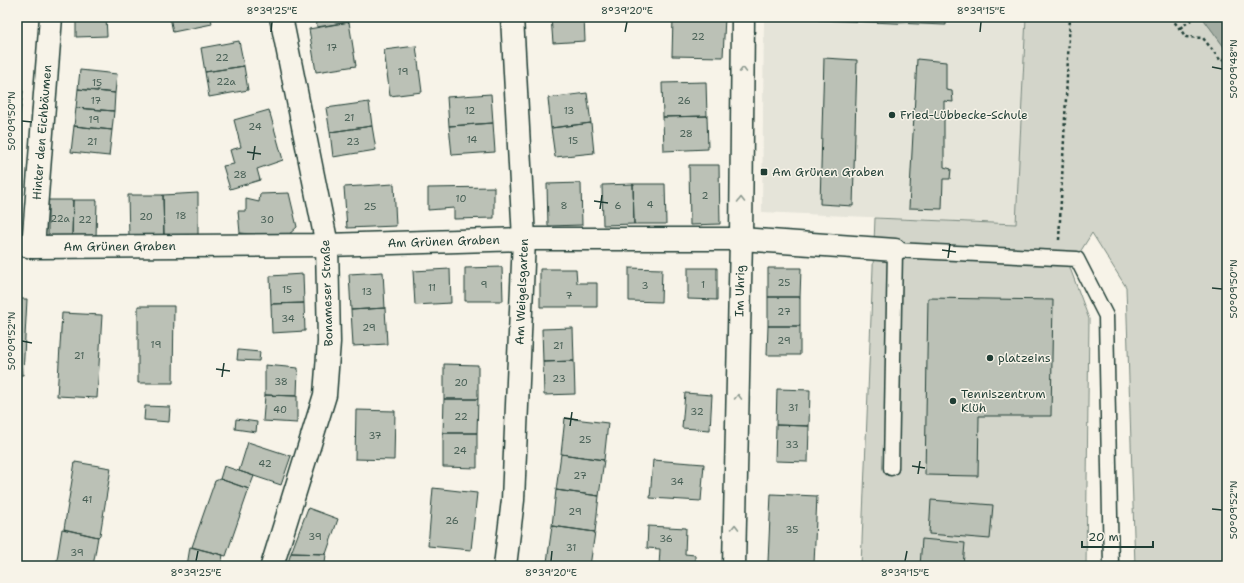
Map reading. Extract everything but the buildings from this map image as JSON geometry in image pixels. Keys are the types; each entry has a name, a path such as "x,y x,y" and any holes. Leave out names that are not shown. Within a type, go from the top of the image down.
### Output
{"street":[{"name":"Hinter den Eichbäumen","path":"25,246 51,17"},
{"name":"Bonameser Straße","path":"272,566 325,395 329,342 327,246 281,17"},
{"name":"Am Weigelsgarten","path":"505,566 513,500 524,239 512,17"},
{"name":"Im Uhrig","path":"734,566 741,239 743,17"},
{"name":"Am Grünen Graben","path":"25,246 327,246 524,239 741,239 895,250"}],"lane":[{"path":"891,468 895,250 1077,259 1106,316 1111,566"}],"path":[{"path":"1057,259 1070,17"},
{"path":"1174,17 1173,20 1186,37 1203,38 1221,61 1227,57"},
{"path":"1180,28 1195,17"}],"shaded area":[{"name":"Fried-Lübbecke-Schule","path":"764,17 1026,17 1016,224 762,212"},
{"path":"1026,17 1202,17 1224,47 1227,46 1227,566 1135,566 1126,287 1092,233 1070,268 1089,319 1086,566 861,566 875,218 1016,224"},
{"path":"1202,17 1227,17 1227,46 1225,48"}],"place":[{"name":"Fried-Lübbecke-Schule","path":"892,115"},
{"name":"Am Grünen Graben","path":"764,172"},
{"name":"platzeins","path":"990,358"},
{"name":"Tenniszentrum Klüh","path":"953,401"}]}
